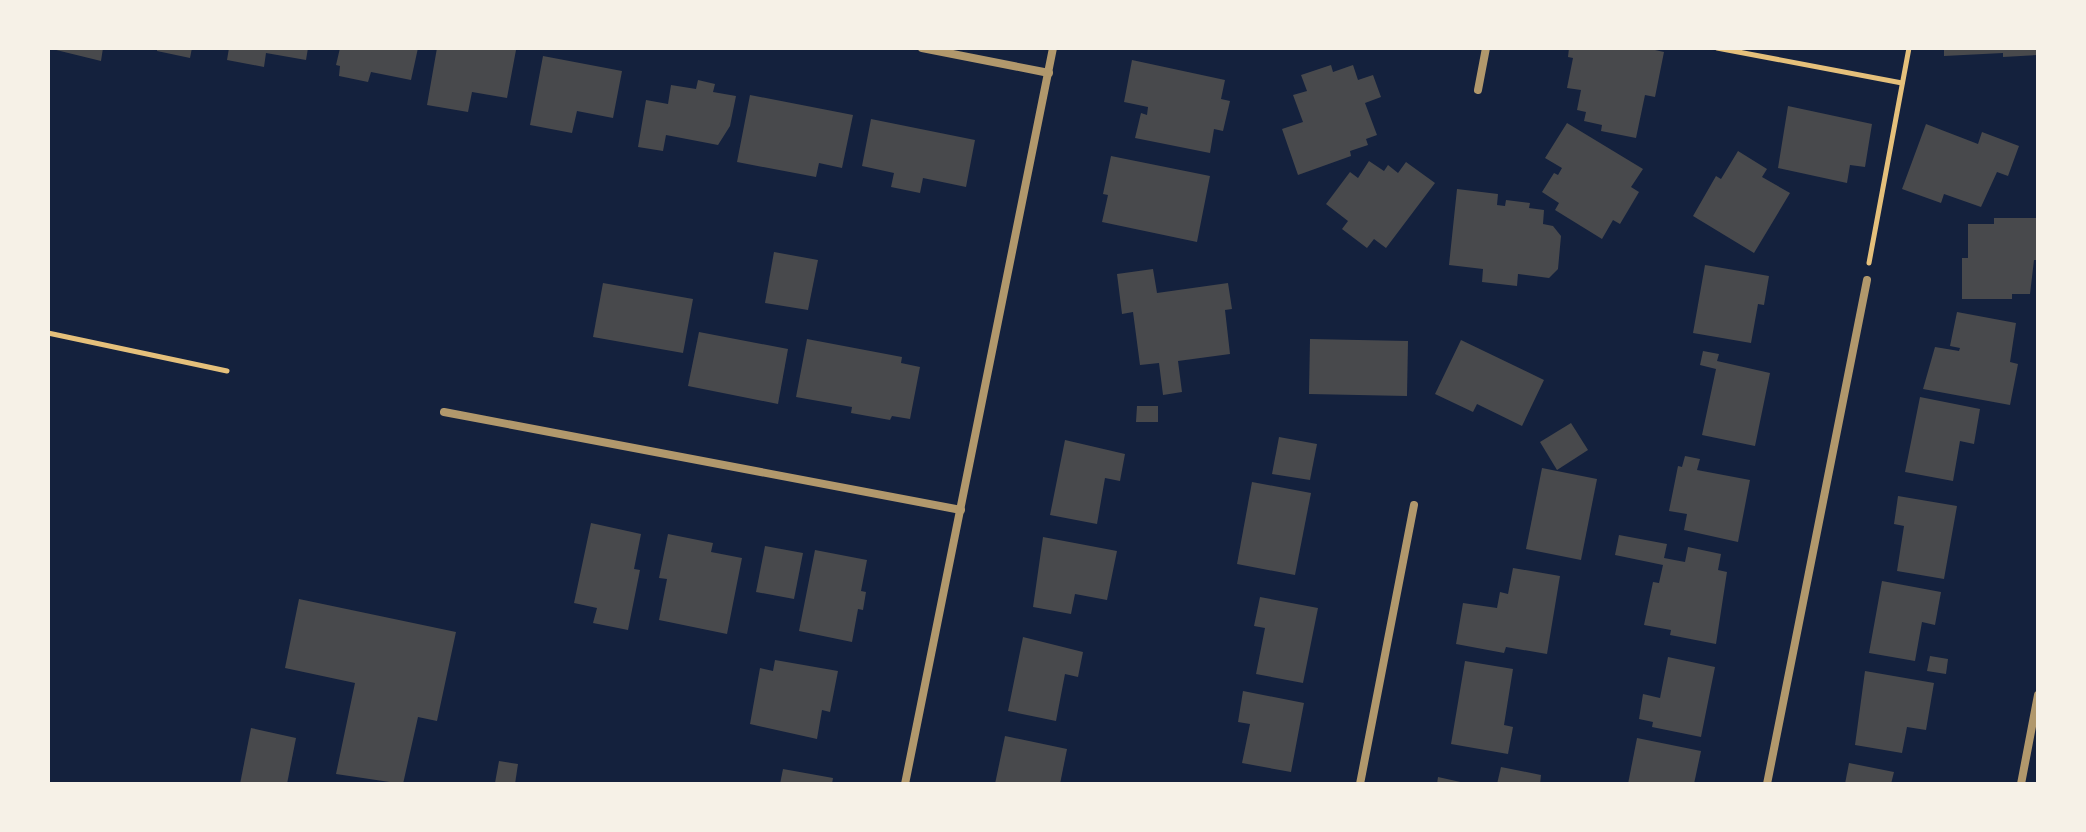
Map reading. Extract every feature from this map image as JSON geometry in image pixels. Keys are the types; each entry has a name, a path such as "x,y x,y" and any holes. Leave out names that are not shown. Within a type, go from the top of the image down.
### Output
{"street":[{"path":"922,48 1049,73"},
{"path":"905,784 1053,48"},
{"path":"1478,90 1486,48"},
{"path":"1767,784 1867,280"},
{"path":"444,412 961,510"},
{"path":"1360,784 1414,505"},
{"path":"2021,784 2038,695"}],"path":[{"path":"1717,48 1902,83"},
{"path":"1867,280 1909,48"},
{"path":"48,333 227,371"}],"building":[{"path":"48,48 103,48 101,61"},
{"path":"157,48 192,48 190,58 157,51"},
{"path":"229,48 308,48 306,60 266,53 264,67 227,60"},
{"path":"340,48 418,48 411,80 371,72 368,82 339,76 340,66 336,65"},
{"path":"437,48 516,50 507,98 472,92 468,112 427,105"},
{"path":"1569,48 1646,48 1664,52 1655,97 1645,95 1636,138 1601,131 1602,125 1584,121 1586,112 1577,110 1581,90 1567,88 1573,58 1568,57"},
{"path":"1944,48 2038,48 2038,55 1944,56"},
{"path":"543,56 622,71 613,118 577,111 572,133 530,125"},
{"path":"1132,60 1225,80 1221,99 1230,101 1223,131 1214,129 1210,153 1135,138 1141,113 1147,115 1148,107 1124,102"},
{"path":"1331,65 1333,72 1353,65 1358,80 1373,75 1381,97 1365,103 1377,135 1366,139 1368,145 1350,151 1351,156 1298,175 1282,129 1303,122 1293,95 1307,91 1301,75"},
{"path":"698,80 715,84 713,92 736,96 730,126 718,145 666,135 663,151 638,147 646,100 668,104 671,85 696,89"},
{"path":"750,95 853,115 842,168 819,163 816,177 737,162"},
{"path":"1788,106 1872,124 1865,167 1850,165 1847,183 1778,168"},
{"path":"871,119 975,140 966,187 923,178 920,193 891,187 894,173 862,166"},
{"path":"1567,123 1643,169 1631,187 1639,192 1620,224 1613,220 1602,239 1555,210 1559,203 1542,192 1554,173 1558,175 1562,168 1545,158"},
{"path":"1926,124 1978,144 1982,132 2019,146 2008,176 1997,172 1981,207 1944,194 1941,203 1902,189"},
{"path":"1738,151 1767,169 1762,177 1790,193 1754,253 1693,216 1716,176 1721,179"},
{"path":"1111,156 1210,176 1197,242 1102,222 1108,195 1103,194"},
{"path":"1369,161 1384,171 1388,165 1398,173 1406,162 1435,183 1386,248 1374,239 1367,248 1342,229 1348,221 1326,204 1350,172 1358,178"},
{"path":"1457,189 1498,194 1497,205 1505,206 1506,200 1530,203 1529,208 1544,210 1543,224 1553,226 1561,236 1558,269 1549,278 1518,274 1517,286 1482,282 1483,269 1449,265"},
{"path":"1994,218 2038,218 2038,260 2034,260 2030,294 2012,294 2012,299 1962,299 1962,258 1968,258 1968,224 1994,224"},
{"path":"774,252 818,260 808,310 765,303"},
{"path":"1705,265 1769,276 1764,305 1758,304 1751,343 1693,333"},
{"path":"1153,269 1157,293 1228,283 1232,309 1225,310 1230,354 1178,361 1182,392 1163,395 1159,363 1140,365 1133,312 1122,314 1117,274"},
{"path":"603,283 693,299 683,353 593,337"},
{"path":"1957,312 2016,323 2010,362 2018,364 2010,405 1923,389 1935,347 1959,351 1960,348 1950,346"},
{"path":"699,332 788,349 778,404 688,386"},
{"path":"807,339 902,357 901,363 920,367 910,419 892,416 890,420 851,413 852,407 796,397"},
{"path":"1310,339 1408,341 1407,396 1309,394"},
{"path":"1461,340 1544,380 1522,426 1477,404 1473,412 1435,394"},
{"path":"1703,351 1719,354 1717,361 1770,373 1755,446 1702,435 1716,369 1700,365"},
{"path":"1920,397 1980,409 1974,444 1960,441 1953,481 1905,472"},
{"path":"1137,406 1158,406 1158,422 1136,422"},
{"path":"1571,423 1588,450 1557,470 1540,442"},
{"path":"1279,437 1317,444 1310,480 1272,474"},
{"path":"1065,440 1125,454 1120,481 1105,478 1097,524 1050,515"},
{"path":"1685,456 1700,459 1697,470 1750,480 1738,542 1684,530 1687,514 1669,511 1678,466 1682,467"},
{"path":"1542,468 1597,479 1581,560 1526,549"},
{"path":"1252,482 1311,493 1295,575 1237,564"},
{"path":"1898,496 1957,506 1944,579 1897,571 1904,526 1894,524"},
{"path":"591,523 641,534 634,569 640,570 628,630 593,623 597,608 574,603"},
{"path":"668,534 713,543 711,552 742,558 727,634 659,620 667,579 659,578"},
{"path":"1619,535 1667,544 1664,558 1685,562 1688,547 1721,554 1718,570 1727,572 1716,644 1670,635 1671,630 1644,625 1653,582 1659,583 1663,565 1615,555"},
{"path":"1043,537 1117,551 1107,600 1075,594 1071,614 1033,607"},
{"path":"765,546 803,553 794,599 756,592"},
{"path":"815,550 867,560 861,591 866,592 863,610 858,609 852,642 799,631"},
{"path":"1513,568 1560,576 1547,654 1506,647 1504,653 1456,644 1463,603 1497,608 1500,592 1508,594"},
{"path":"1882,581 1941,592 1935,625 1922,622 1915,661 1869,653"},
{"path":"1260,597 1318,608 1303,683 1256,674 1265,628 1254,626"},
{"path":"299,599 456,632 437,721 418,717 403,784 336,774 355,683 285,668"},
{"path":"1023,637 1083,652 1078,677 1065,674 1056,721 1008,711"},
{"path":"1930,656 1948,659 1946,674 1927,671"},
{"path":"1668,657 1715,667 1701,737 1652,727 1653,722 1639,719 1643,694 1660,698"},
{"path":"775,660 838,671 830,712 822,710 817,739 750,724 760,668 773,671"},
{"path":"1465,661 1513,669 1504,725 1513,727 1508,754 1451,744"},
{"path":"1865,671 1934,683 1926,730 1907,727 1902,753 1855,745"},
{"path":"1243,691 1304,703 1291,772 1242,763 1250,724 1238,722"},
{"path":"251,728 296,738 287,784 240,784"},
{"path":"1005,736 1067,749 1060,784 995,784"},
{"path":"1637,738 1701,751 1694,784 1628,784"},
{"path":"499,761 518,764 515,784 495,783"},
{"path":"1849,763 1894,772 1891,784 1845,784"},
{"path":"1501,767 1541,775 1540,784 1497,784"},
{"path":"783,769 833,778 832,784 780,784"},
{"path":"1438,777 1465,783 1465,784 1437,784"}]}
